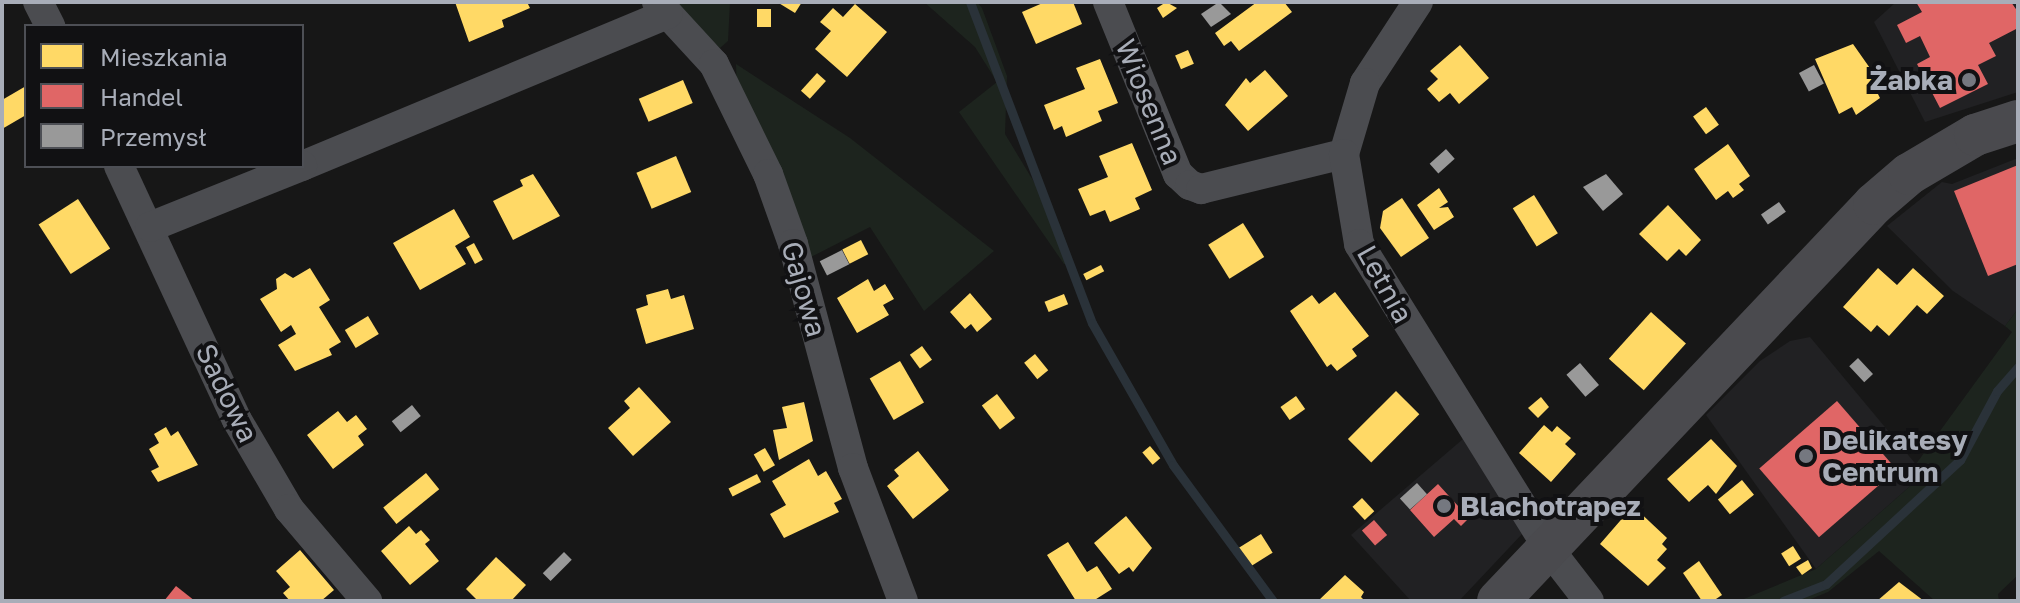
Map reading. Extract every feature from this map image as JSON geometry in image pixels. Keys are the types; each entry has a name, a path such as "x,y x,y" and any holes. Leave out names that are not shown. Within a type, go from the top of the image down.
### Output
{"main road":[{"path":"1498,601 1866,211 1909,174 1975,135 2018,121"}],"street":[{"path":"38,2 49,24"},
{"name":"Wiosenna","path":"1108,2 1178,174 1190,185 1201,189 1344,154"},
{"name":"Letnia","path":"1418,2 1365,83 1344,154 1359,244 1548,548 1586,597"},
{"path":"304,165 663,8"},
{"name":"Gajowa","path":"663,8 714,64 768,174 793,244 853,468 903,601"},
{"name":"Sadowa","path":"120,168 262,462 289,509 367,601"},
{"path":"150,227 297,168"}],"shaded area":[{"path":"669,2 730,2 728,41 720,48"},
{"path":"924,2 977,2 982,8 1007,76 1005,134 1060,225 1074,265 1064,264 959,112 997,82 975,47"},
{"path":"1896,2 2018,2 2018,92 1925,122 1874,22"},
{"path":"736,64 850,138 994,251 924,311 870,227 805,260 737,94"},
{"path":"2018,158 2018,309 2005,326 1953,291 1887,226 1942,182 1952,184"},
{"path":"2018,309 2018,575 1998,594 1999,601 1935,601 1879,551 1828,592 1806,601 1739,601 1816,569 1924,474 1916,464 2012,332 2005,326"},
{"path":"1810,337 1924,474 1816,569 1706,415 1760,361 1790,341"},
{"path":"1463,439 1523,533 1459,601 1411,601 1351,535"}],"building: Mieszkania":[{"path":"455,2 527,2 530,8 502,20 504,27 469,42"},
{"path":"777,2 802,2 795,13"},
{"path":"1045,2 1073,2 1082,24 1036,44 1022,12"},
{"path":"1166,2 1177,8 1163,18 1157,8"},
{"path":"1257,2 1284,2 1292,12 1239,51 1231,41 1224,46 1215,33"},
{"path":"855,4 887,32 847,77 815,49 831,31 820,22 833,8 843,17"},
{"path":"757,9 771,9 771,27 757,27"},
{"path":"1853,44 1879,81 1873,84 1880,98 1856,115 1852,107 1839,114 1815,59"},
{"path":"1460,45 1489,78 1459,104 1450,93 1439,102 1427,89 1438,79 1430,71"},
{"path":"1188,50 1194,64 1181,69 1175,55"},
{"path":"1100,59 1118,103 1098,111 1102,121 1066,137 1062,126 1054,130 1044,105 1085,89 1076,68"},
{"path":"1265,70 1288,96 1248,131 1225,105 1246,78 1250,83"},
{"path":"817,73 826,81 810,99 801,91"},
{"path":"683,80 693,103 649,122 639,99"},
{"path":"24,87 24,116 2,129 2,100"},
{"path":"1706,107 1719,125 1706,134 1693,116"},
{"path":"1132,143 1152,190 1135,198 1140,209 1110,222 1105,210 1090,216 1078,189 1108,177 1099,156"},
{"path":"1728,144 1750,176 1739,184 1744,190 1733,198 1728,191 1716,200 1694,169"},
{"path":"676,156 691,192 652,209 636,173"},
{"path":"533,174 560,216 513,240 493,201 523,186 520,180"},
{"path":"1439,188 1448,202 1439,208 1448,207 1454,217 1434,230 1417,205"},
{"path":"1534,195 1558,233 1537,246 1513,208"},
{"path":"1402,198 1429,238 1401,257 1380,228 1383,211"},
{"path":"78,199 110,248 71,274 39,225"},
{"path":"1668,205 1701,240 1686,256 1679,249 1667,261 1639,234"},
{"path":"454,209 470,237 455,246 466,264 420,290 393,243"},
{"path":"1243,223 1264,257 1229,279 1208,245"},
{"path":"861,240 868,254 850,264 842,250"},
{"path":"474,243 483,260 475,264 466,247"},
{"path":"1101,265 1104,271 1086,280 1083,274"},
{"path":"310,268 330,300 319,307 341,342 329,349 332,355 295,371 278,345 296,334 291,325 281,332 260,299 277,289 276,279 285,273 293,278"},
{"path":"1878,268 1897,285 1913,268 1944,296 1927,314 1917,305 1889,336 1877,325 1871,332 1843,307"},
{"path":"868,279 874,291 885,284 894,299 883,305 889,315 857,333 837,298"},
{"path":"668,289 671,299 684,295 694,329 646,344 636,309 648,305 646,295"},
{"path":"1335,292 1369,336 1352,349 1357,356 1337,371 1331,364 1327,367 1290,311 1312,295 1319,304"},
{"path":"970,293 992,319 977,332 971,324 965,329 950,312"},
{"path":"1064,294 1068,304 1049,312 1045,302"},
{"path":"1651,312 1686,343 1644,390 1609,359"},
{"path":"368,316 379,334 356,348 345,330"},
{"path":"922,346 932,360 920,369 910,355"},
{"path":"1035,354 1048,370 1037,379 1024,363"},
{"path":"900,361 924,403 894,420 870,379"},
{"path":"639,387 671,422 633,456 608,428 630,408 624,401"},
{"path":"1396,391 1419,414 1371,462 1348,439"},
{"path":"997,394 1015,418 1000,429 982,405"},
{"path":"1296,396 1305,409 1290,420 1280,407"},
{"path":"1541,397 1549,407 1538,418 1528,408"},
{"path":"804,402 813,441 779,460 773,430 787,428 782,407"},
{"path":"338,411 347,422 356,415 367,429 358,436 364,445 333,469 307,435"},
{"path":"1544,425 1552,432 1557,426 1571,438 1565,444 1576,454 1551,482 1519,453"},
{"path":"166,427 171,436 178,431 198,465 158,482 151,471 159,467 149,449 159,443 154,434"},
{"path":"1711,439 1737,466 1716,494 1708,485 1689,502 1667,479"},
{"path":"1150,446 1160,458 1153,465 1142,452"},
{"path":"765,448 775,465 764,472 754,454"},
{"path":"918,451 949,490 913,519 887,486 899,476 894,470"},
{"path":"809,459 818,476 826,471 842,499 834,503 839,512 784,538 770,514 786,505 772,481"},
{"path":"426,473 439,489 396,524 383,508"},
{"path":"757,474 761,482 733,497 728,489"},
{"path":"1742,480 1754,495 1730,514 1718,500"},
{"path":"1362,498 1374,511 1365,520 1352,507"},
{"path":"1633,506 1667,538 1662,544 1667,549 1657,560 1666,568 1648,586 1600,544"},
{"path":"1126,516 1152,548 1133,572 1129,567 1119,574 1094,543"},
{"path":"409,526 416,534 421,530 430,540 425,544 439,561 410,585 381,551"},
{"path":"1261,534 1273,553 1249,567 1237,549"},
{"path":"1068,542 1087,572 1097,566 1112,589 1093,601 1076,601 1047,555"},
{"path":"1793,546 1801,559 1789,566 1781,553"},
{"path":"300,550 334,590 321,601 290,601 283,593 290,587 276,571"},
{"path":"496,557 526,585 511,601 478,601 466,589"},
{"path":"1808,560 1812,568 1802,575 1796,567"},
{"path":"1699,561 1722,595 1713,601 1702,601 1683,573"},
{"path":"1345,575 1364,592 1361,597 1365,601 1318,601"},
{"path":"1899,582 1924,601 1877,601"}],"building: Handel":[{"path":"1916,2 2011,2 2018,12 2018,28 1989,43 1996,56 1978,65 1988,84 1940,108 1917,64 1930,57 1920,36 1906,43 1897,25 1922,12"},
{"path":"2018,165 2018,264 1988,276 1954,191"},
{"path":"1837,401 1897,470 1819,537 1759,469"},
{"path":"1438,484 1469,518 1461,526 1454,519 1434,537 1410,510"},
{"path":"1374,520 1387,535 1375,546 1362,530"},
{"path":"176,586 195,601 164,601"}],"building: Przemysł":[{"path":"1219,2 1231,14 1211,27 1201,14"},
{"path":"1814,65 1824,84 1809,92 1799,73"},
{"path":"1446,149 1455,159 1438,173 1430,164"},
{"path":"1606,174 1623,194 1603,211 1583,187"},
{"path":"1779,202 1786,212 1768,224 1761,215"},
{"path":"842,250 849,264 827,276 820,261"},
{"path":"1858,358 1873,374 1864,382 1849,366"},
{"path":"1580,363 1599,385 1585,397 1566,375"},
{"path":"412,405 421,416 401,432 392,421"},
{"path":"1417,483 1427,494 1410,510 1400,498"},
{"path":"564,552 572,560 551,581 543,573"}],"waterway":[{"path":"970,2 1092,323 1173,465 1273,601"},
{"path":"1783,601 1826,584 1960,460 1997,391 2018,367"}],"place":[{"name":"Żabka","path":"1969,80"},
{"name":"Delikatesy Centrum","path":"1806,456"},
{"name":"Blachotrapez","path":"1444,506"}]}
